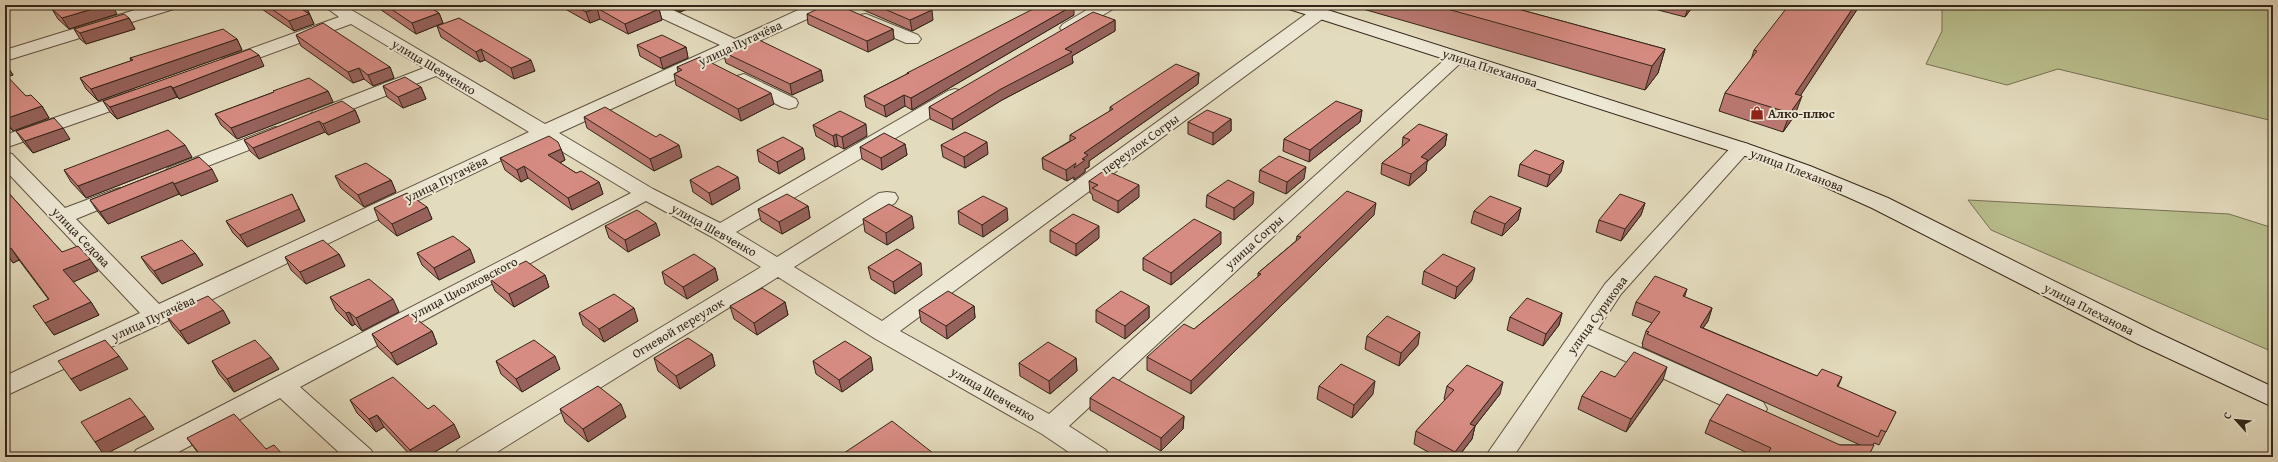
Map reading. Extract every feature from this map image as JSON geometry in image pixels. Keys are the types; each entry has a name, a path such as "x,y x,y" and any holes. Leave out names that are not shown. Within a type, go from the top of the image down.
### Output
{"street":[{"path":"5,56 168,5"},
{"name":"улица Шевченко","path":"331,5 646,193 720,232 883,332 1051,427 1096,457"},
{"path":"648,5 736,46"},
{"path":"1053,37 1107,5"},
{"name":"улица Плеханова","path":"1295,5 1741,148 1803,170 1880,203 2140,335 2273,398"},
{"path":"826,8 912,39"},
{"name":"улица Пугачёва","path":"5,387 544,132 704,60 826,8"},
{"name":"переулок Согры","path":"883,332 1319,13"},
{"path":"212,68 353,18"},
{"name":"улица Согры","path":"1051,427 1458,57"},
{"path":"704,60 789,102"},
{"path":"158,179 437,68"},
{"path":"720,232 972,85"},
{"path":"5,142 153,89"},
{"name":"улица Сурикова","path":"1499,457 1613,289 1741,148"},
{"name":"улица Седова","path":"5,158 157,316"},
{"path":"62,217 136,188"},
{"name":"улица Циолковского","path":"146,457 281,384 646,193"},
{"name":"Огневой переулок","path":"468,457 778,267 887,198"},
{"path":"1584,332 1772,417"},
{"path":"281,384 361,457"}],"green space":[{"path":"1942,5 2273,5 2273,121 2058,69 2007,85 1926,64 1942,31"},
{"path":"1968,200 2229,214 2273,228 2273,352 1991,230"}],"building":[{"path":"63,5 106,5 62,18 52,9"},
{"path":"266,5 304,5 306,6 300,8 309,14 289,21"},
{"path":"385,5 426,5 439,13 412,23"},
{"path":"573,5 650,5 659,9 625,24 597,8 586,12"},
{"path":"826,5 838,5 893,29 867,41 807,14"},
{"path":"875,5 921,5 932,10 910,20"},
{"path":"1041,5 1074,5 911,98 904,95 884,106 864,96 909,73 907,73"},
{"path":"1433,5 1503,5 1665,49 1652,66"},
{"path":"1789,5 1855,5 1795,94 1802,96 1790,113 1725,93 1757,51 1754,50"},
{"path":"1093,12 1115,20 1065,49 1072,52 1001,89 952,119 929,107"},
{"path":"124,14 129,18 80,33 74,29"},
{"path":"459,18 531,60 511,68 481,49 476,52 437,26"},
{"path":"323,23 390,67 368,75 359,68 348,72 296,35"},
{"path":"223,29 237,39 91,89 80,78 133,60 130,58"},
{"path":"662,35 686,47 660,58 637,45"},
{"path":"755,38 821,70 790,84 723,52"},
{"path":"250,49 259,55 173,88 171,86 110,107 103,101"},
{"path":"700,57 771,93 738,109 674,74 682,70 677,67"},
{"path":"1176,64 1199,73 1084,153 1088,155 1082,159 1085,160 1074,168 1076,163 1066,170 1042,158 1076,138 1070,135 1113,109 1110,107"},
{"path":"5,74 26,96 31,95 42,106 5,119"},
{"path":"405,77 421,87 398,97 383,86"},
{"path":"309,78 328,91 231,128 215,114 274,92 273,91"},
{"path":"342,101 355,110 323,124 319,121 253,148 244,140"},
{"path":"1336,101 1362,110 1310,150 1284,139"},
{"path":"605,107 656,137 660,134 679,145 650,159 584,117"},
{"path":"1207,110 1231,119 1213,133 1188,122"},
{"path":"840,111 866,124 842,137 836,134 833,136 813,125"},
{"path":"54,118 63,128 25,141 16,131"},
{"path":"1419,124 1447,134 1421,157 1428,160 1411,174 1382,163 1410,140 1403,137"},
{"path":"168,130 185,145 78,186 64,170"},
{"path":"965,132 987,142 964,157 941,145"},
{"path":"884,133 905,144 881,158 860,147"},
{"path":"549,136 558,142 561,149 548,155 576,173 581,171 599,182 568,198 524,166 517,170 500,158"},
{"path":"783,137 803,148 777,162 757,150"},
{"path":"1535,150 1564,161 1550,175 1520,164"},
{"path":"1279,156 1306,167 1287,182 1260,170"},
{"path":"199,157 212,169 174,184 173,182 100,212 90,200"},
{"path":"366,163 391,180 358,195 335,176"},
{"path":"718,166 738,177 709,193 690,180"},
{"path":"1105,170 1139,185 1118,201 1092,188 1098,185 1089,181"},
{"path":"1228,180 1254,192 1234,208 1207,195"},
{"path":"5,189 62,252 78,246 90,259 63,270 91,302 45,323 33,306 49,299 11,248 5,250"},
{"path":"1347,191 1376,203 1191,381 1147,357 1184,324 1194,329 1261,274 1258,273 1301,237 1297,236"},
{"path":"407,193 427,207 392,224 374,208"},
{"path":"292,194 299,209 240,235 226,221"},
{"path":"787,194 808,206 779,222 758,209"},
{"path":"1620,194 1645,203 1625,229 1599,220"},
{"path":"983,196 1007,208 982,225 958,211"},
{"path":"1490,196 1521,208 1505,224 1474,211"},
{"path":"889,204 912,216 886,233 863,219"},
{"path":"637,210 656,223 625,240 605,226"},
{"path":"1073,214 1099,226 1076,244 1050,230"},
{"path":"1194,219 1221,232 1171,273 1143,258"},
{"path":"453,236 470,249 434,268 417,253"},
{"path":"182,240 195,253 154,271 141,257"},
{"path":"323,240 339,254 300,272 285,257"},
{"path":"897,249 921,263 893,282 868,267"},
{"path":"694,254 715,268 683,287 662,272"},
{"path":"1443,254 1475,268 1457,287 1424,271"},
{"path":"526,261 545,275 509,294 490,279"},
{"path":"1655,276 1687,289 1683,296 1712,308 1700,327 1817,376 1822,369 1842,377 1837,386 1896,412 1886,432 1881,430 1878,437 1647,334 1649,332 1646,331 1660,312 1636,302"},
{"path":"369,279 393,299 356,318 349,312 346,313 330,297"},
{"path":"762,288 785,302 754,323 730,306"},
{"path":"948,291 974,306 946,326 919,310"},
{"path":"1121,291 1149,306 1125,326 1096,310"},
{"path":"614,294 634,308 599,329 579,313"},
{"path":"208,296 223,310 180,331 166,315"},
{"path":"1527,298 1562,313 1546,334 1510,317"},
{"path":"410,314 432,331 391,353 372,334"},
{"path":"1387,316 1420,332 1401,353 1367,336"},
{"path":"688,338 712,354 676,376 654,358"},
{"path":"105,340 119,356 71,379 58,361"},
{"path":"255,340 271,357 227,379 212,361"},
{"path":"534,340 555,356 516,379 496,361"},
{"path":"845,341 871,357 839,380 813,361"},
{"path":"1048,342 1076,358 1049,381 1019,363"},
{"path":"1634,352 1667,367 1631,419 1582,396 1601,371 1615,377"},
{"path":"1341,364 1375,381 1354,405 1319,386"},
{"path":"1467,365 1503,382 1470,424 1475,426 1455,452 1416,431 1454,390 1447,386"},
{"path":"393,377 428,409 434,405 454,424 410,450 377,415 369,419 350,400"},
{"path":"1113,377 1184,416 1161,438 1090,398"},
{"path":"598,386 621,404 583,429 560,409"},
{"path":"1727,394 1840,445 1874,445 1868,457 1766,457 1771,448 1710,420"},
{"path":"130,398 145,416 95,442 81,422"},
{"path":"234,414 266,449 274,445 285,457 216,457 213,453 206,457 202,457 187,438"},
{"path":"892,421 938,457 843,457 841,455"}],"place":[{"name":"Алко-плюс","path":"1757,113"}]}
